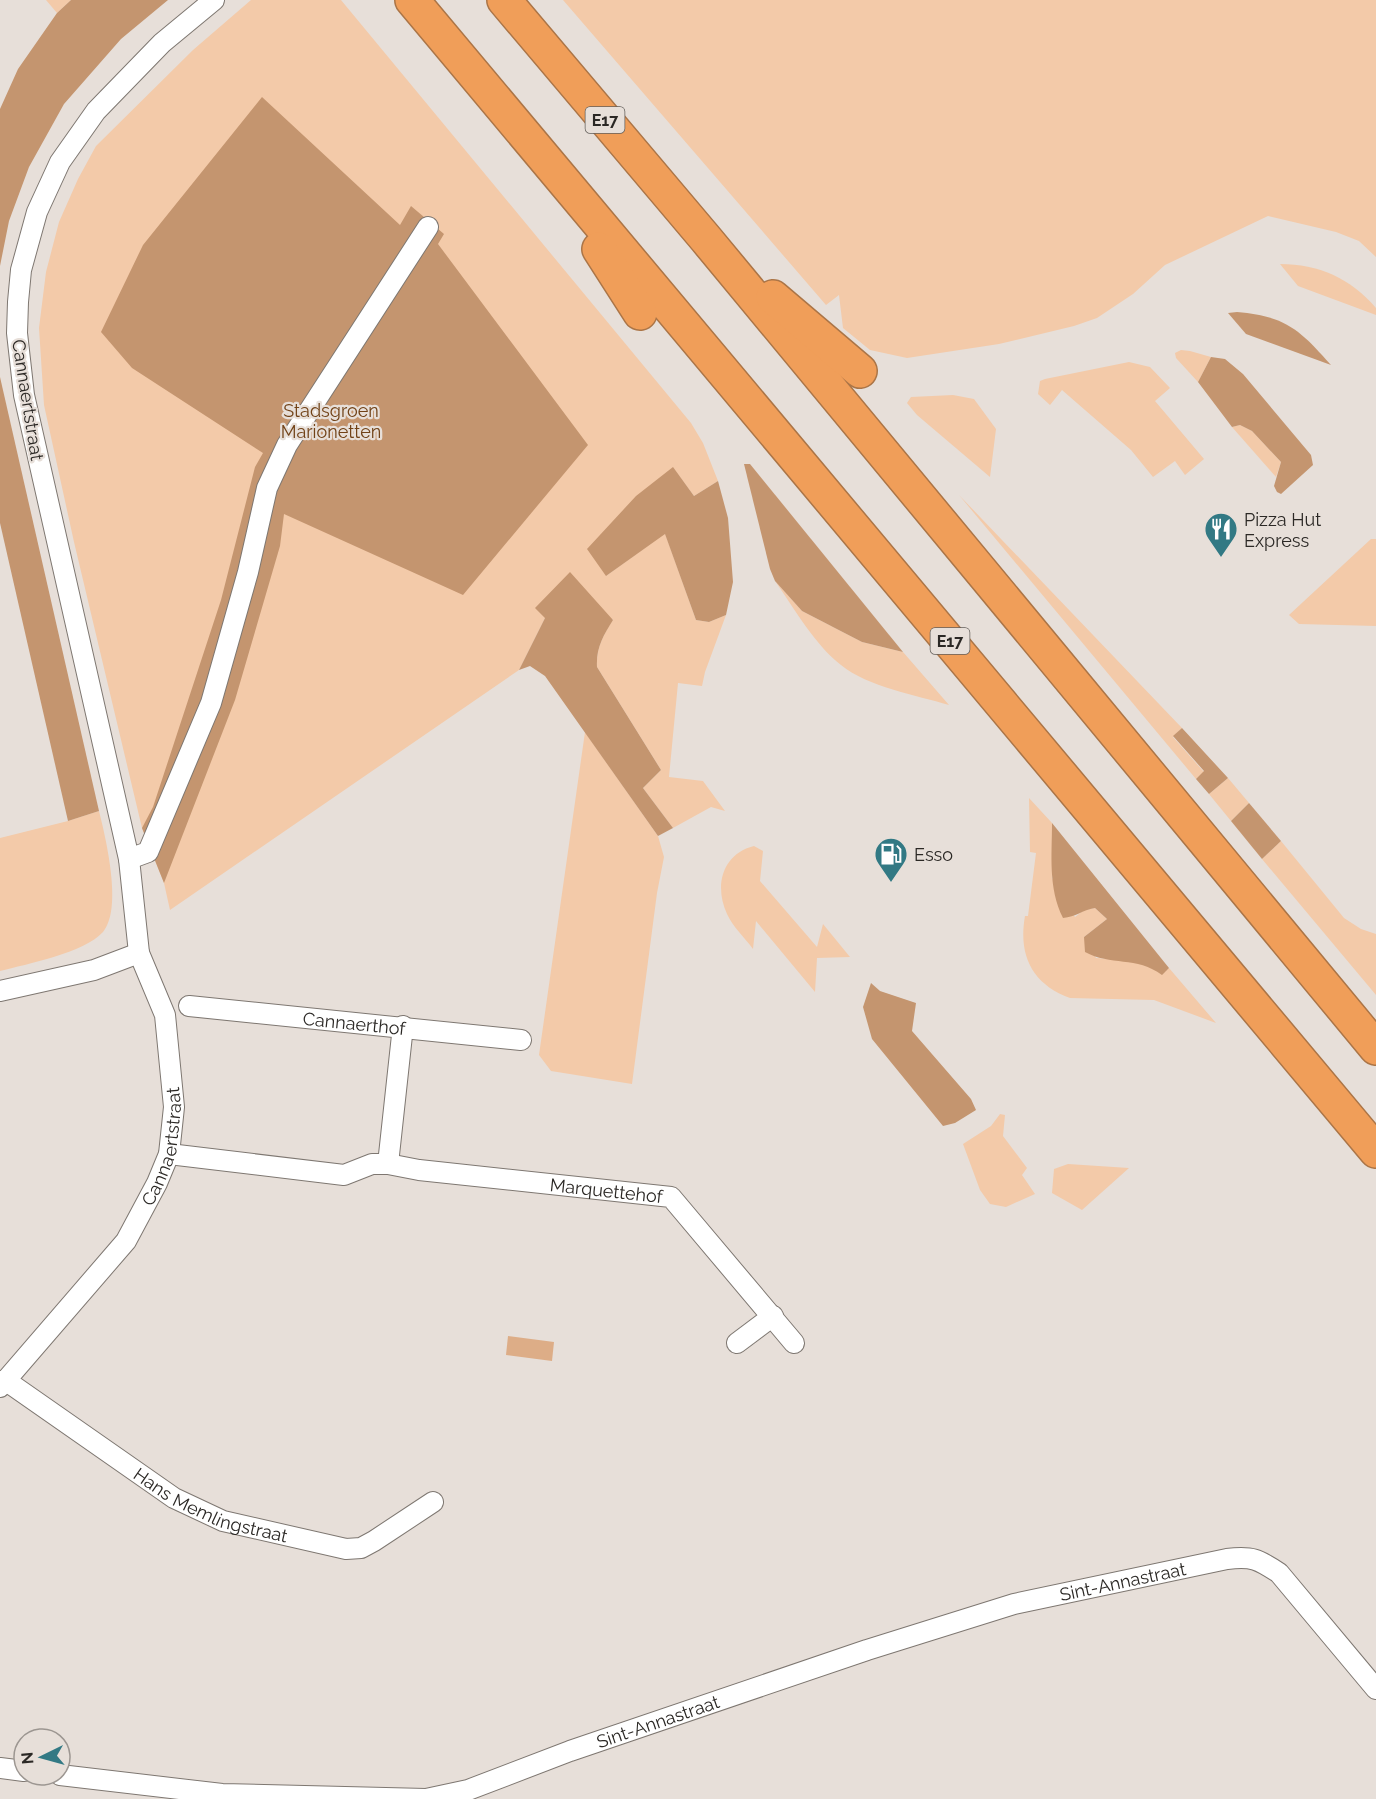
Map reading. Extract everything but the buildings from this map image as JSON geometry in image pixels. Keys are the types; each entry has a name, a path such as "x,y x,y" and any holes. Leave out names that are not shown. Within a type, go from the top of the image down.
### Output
{"highway":[{"name":"E17","path":"412,0 1376,1151"},
{"name":"E17","path":"504,0 706,239 1376,1048"},
{"path":"524,131 640,313"},
{"path":"706,239 860,370"}],"street":[{"name":"Cannaertstraat","path":"3,1383 126,1241 170,1154 174,1107 165,1015 139,953 129,859 24,395 17,333 21,270 37,212 60,162 96,111 162,43 214,0"},
{"path":"129,859 148,852 211,703 248,572 267,488 287,446 428,226"},
{"path":"0,991 94,970 139,953"},
{"name":"Cannaerthof","path":"189,1006 403,1026 521,1040"},
{"path":"388,1164 403,1026"},
{"name":"Marquettehof","path":"170,1154 344,1175 372,1164 388,1164 419,1170 671,1197 794,1343"},
{"path":"737,1344 773,1316"},
{"name":"Hans Memlingstraat","path":"3,1383 174,1498 223,1521 346,1549 361,1548 433,1502"},
{"name":"Sint-Annastraat","path":"72,1776 222,1794 426,1798 468,1790 570,1751 867,1650 1014,1604 1227,1559 1247,1557 1262,1562 1279,1573 1376,1689"}],"green space":[{"path":"46,0 71,0 57,13"},
{"path":"71,0 168,0 121,39 64,104 29,167 9,221 0,266 0,109 18,69 57,13"},
{"name":"Stadsgroen Marionetten","path":"251,0 341,0 691,423 703,443 718,481 694,496 673,468 606,576 665,533 696,620 709,622 726,615 702,686 678,683 669,777 703,781 725,811 711,807 673,828 643,788 661,770 597,667 601,642 613,619 545,618 519,670 170,910 164,883 142,828 74,542 44,405 39,328 46,272 59,222 96,146 193,50"},
{"path":"563,0 1376,0 1376,257 1359,241 1336,232 1268,216 1165,265 1133,294 1097,318 1074,326 999,344 907,358 870,350 843,328 839,295 826,305"},
{"path":"262,97 400,225 411,206 444,234 438,244 588,445 463,595 284,514 280,546 235,700 164,883 142,828 153,807 221,600 255,467 263,453 132,368 101,332 143,245"},
{"path":"1280,264 1308,267 1333,275 1356,288 1366,297 1376,308 1376,315 1298,286"},
{"path":"1237,312 1268,317 1291,327 1301,334 1331,365 1246,334 1228,313"},
{"path":"1181,350 1211,357 1198,382 1176,358 1175,353"},
{"path":"1211,357 1225,359 1243,374 1311,455 1313,465 1281,494 1274,486 1281,462 1252,431 1240,425 1232,427 1198,382"},
{"path":"1129,362 1150,367 1170,388 1155,401 1204,459 1185,475 1175,461 1153,477 1131,450 1062,390 1050,405 1038,394 1040,381 1045,379"},
{"path":"0,377 99,811 68,821 0,523"},
{"path":"953,395 974,399 996,429 990,477 917,415 907,403 911,397"},
{"path":"1240,425 1252,431 1281,462 1276,477 1232,427"},
{"path":"744,464 750,464 903,652 862,642 802,611 775,581"},
{"path":"673,467 694,496 718,481 728,518 733,582 726,615 709,622 696,620 665,534 606,576 587,549 636,496"},
{"path":"959,495 1182,728 1173,737 1204,772 1196,779"},
{"path":"1371,539 1376,539 1376,626 1299,624 1289,615"},
{"path":"570,572 613,620 601,642 597,667 661,770 643,788 673,828 658,836 545,676 530,666 519,670 545,618 535,608"},
{"path":"775,581 802,611 862,642 903,652 949,705 878,685 852,673 822,647"},
{"path":"1182,728 1228,778 1209,794 1196,779 1204,771 1173,736"},
{"path":"585,732 658,836 664,857 657,893 632,1084 551,1071 539,1055"},
{"path":"1228,778 1249,803 1231,821 1209,794"},
{"path":"1029,798 1052,823 1052,878 1075,917 1084,910 1095,908 1107,919 1084,937 1096,958 1138,963 1162,974 1169,968 1216,1023 1154,1000 1070,998 1046,985 1037,976 1026,955 1023,930 1025,916 1028,916 1036,853 1030,852"},
{"path":"1249,803 1281,841 1262,859 1231,821"},
{"path":"99,811 109,856 112,891 109,921 103,932 83,946 69,952 0,971 0,838"},
{"path":"1052,823 1169,968 1162,975 1143,965 1104,959 1085,952 1084,937 1107,919 1095,908 1063,918 1053,883"},
{"path":"1281,841 1344,918 1361,929 1376,934 1376,995 1262,859"},
{"path":"754,846 763,851 760,881 817,947 823,924 850,957 817,958 815,992 756,921 753,949 727,914 721,893 724,873 734,856"},
{"path":"871,983 880,991 916,1003 912,1031 971,1099 976,1110 955,1123 943,1126 872,1039 863,1007"},
{"path":"1000,1114 1005,1115 1003,1136 1027,1168 1022,1175 1035,1194 1006,1207 990,1204 980,1190 963,1144 991,1126"},
{"path":"1068,1164 1129,1168 1082,1210 1052,1193 1054,1169"}],"shaded area":[{"path":"508,1336 554,1342 552,1361 506,1355"}],"place":[{"name":"Pizza Hut Express","path":"1221,558"},
{"name":"Esso","path":"891,883"}]}
